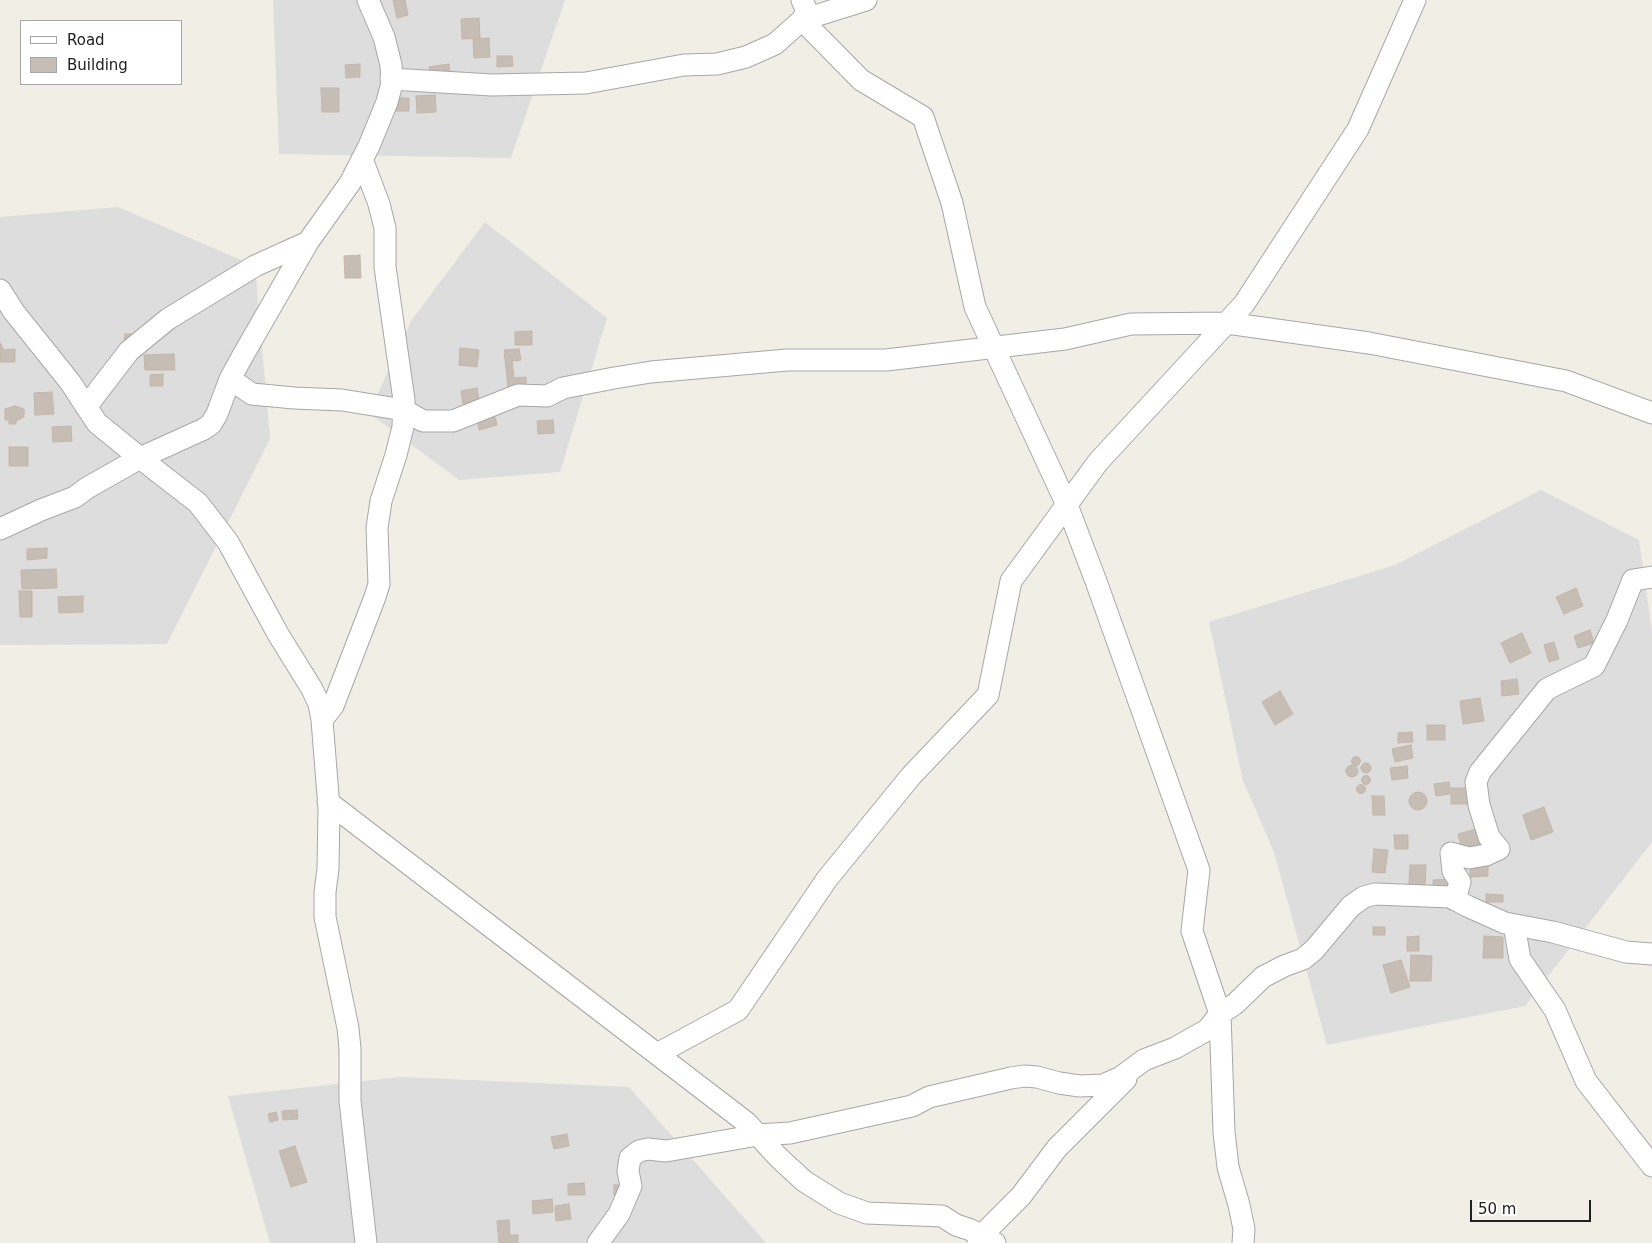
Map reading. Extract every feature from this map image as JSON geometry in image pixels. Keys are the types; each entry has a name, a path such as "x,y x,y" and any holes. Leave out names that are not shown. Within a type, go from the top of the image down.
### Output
{"street":[{"path":"0,529 74,497 86,488 140,458 211,424 217,414 230,379 308,242 350,184 387,102 391,79 391,65 384,37 368,0"},
{"path":"391,79 492,85 586,83 684,65 716,64 746,57 775,44 802,10 866,0"},
{"path":"657,1054 738,1010 827,879 911,776 988,694 1011,580 1098,462 1244,304 1358,129 1415,0"},
{"path":"802,10 860,80 922,117 952,203 974,307 1067,505 1097,584 1199,870 1192,931 1220,1014 1224,1132 1228,1167 1244,1229 1243,1243"},
{"path":"322,720 333,706 379,584 377,528 380,500 396,455 403,427 404,400 385,267 385,228 379,204 362,159"},
{"path":"86,407 129,351 168,319 255,266 308,242"},
{"path":"0,290 7,310 70,382 97,422 198,503 228,542 278,634 312,689 318,704 322,720 328,802 328,869 325,892 325,917 348,1028 350,1101 366,1243"},
{"path":"230,379 252,394 342,400 404,410 423,421 453,421 518,395 547,396 563,388 650,372 787,360 886,360 1065,338 1131,324 1227,322 1369,343 1566,380 1652,413"},
{"path":"1455,900 1460,882 1453,871 1451,853 1469,858 1486,855 1499,849 1489,838 1479,805 1476,782 1480,772 1547,689 1594,666 1617,620 1633,580 1652,577"},
{"path":"328,802 747,1124 804,1181 839,1203 867,1214 942,1216 956,1225 971,1230 985,1241 1057,1148 1144,1060"},
{"path":"598,1243 619,1214 631,1186 628,1172 630,1158 639,1151 648,1149 666,1151 758,1135 790,1133 892,1111 972,1086 1018,1077 1037,1077 1080,1086 1103,1084 1121,1077 1144,1060 1176,1048 1207,1030 1220,1014 1235,1004 1263,977 1303,959 1314,950 1351,906 1364,897 1376,894 1451,898 1505,923 1553,932 1626,952 1652,954"},
{"path":"1514,924 1520,958 1555,1010 1586,1081 1652,1166"}],"shaded area":[{"path":"273,0 565,0 511,158 279,154"},
{"path":"118,207 255,266 270,439 167,644 0,645 0,217"},
{"path":"485,222 607,318 560,472 459,480 369,413 411,321"},
{"path":"1541,490 1639,540 1652,631 1652,842 1525,1006 1327,1045 1274,852 1243,781 1209,622 1395,565"},
{"path":"401,1077 629,1087 766,1243 270,1243 228,1096"}],"building":[{"path":"393,0 405,0 408,15 397,18"},
{"path":"479,18 480,38 462,39 461,19"},
{"path":"489,38 490,57 474,58 473,39"},
{"path":"497,56 512,56 513,66 497,67"},
{"path":"360,64 360,77 346,78 345,65"},
{"path":"449,64 451,77 431,81 429,67"},
{"path":"321,88 339,88 339,112 322,112"},
{"path":"435,95 436,112 417,113 416,96"},
{"path":"392,98 409,98 409,111 392,111"},
{"path":"360,255 361,278 345,278 344,256"},
{"path":"532,331 532,345 515,345 515,332"},
{"path":"125,334 135,334 124,344"},
{"path":"0,343 4,350 15,349 15,362 0,362"},
{"path":"460,348 479,350 477,367 459,365"},
{"path":"519,349 521,360 512,361 514,378 526,377 526,385 508,387 504,350"},
{"path":"174,354 175,370 145,370 144,355"},
{"path":"163,374 163,386 150,386 150,375"},
{"path":"477,388 479,401 463,404 461,391"},
{"path":"52,392 54,414 35,415 34,393"},
{"path":"15,406 24,409 24,417 16,421 16,424 9,424 9,420 5,420 5,409"},
{"path":"494,413 497,425 479,430 477,418"},
{"path":"553,420 554,433 538,434 537,421"},
{"path":"71,426 72,441 53,442 52,427"},
{"path":"9,447 28,447 28,466 9,466"},
{"path":"47,548 47,558 27,560 27,549"},
{"path":"56,569 57,588 22,589 21,570"},
{"path":"1576,588 1583,606 1564,614 1556,597"},
{"path":"19,591 32,591 32,617 20,617"},
{"path":"83,596 83,612 59,613 58,597"},
{"path":"1590,630 1594,643 1578,648 1574,636"},
{"path":"1522,633 1531,653 1510,663 1501,643"},
{"path":"1554,642 1559,659 1549,662 1544,645"},
{"path":"1517,679 1519,694 1502,696 1501,681"},
{"path":"1280,691 1293,714 1275,725 1262,702"},
{"path":"1480,698 1484,721 1463,724 1460,701"},
{"path":"1427,725 1445,725 1445,740 1427,740"},
{"path":"1412,732 1413,742 1398,743 1398,733"},
{"path":"1411,745 1413,758 1395,762 1392,749"},
{"path":"1356,756 1361,761 1356,766 1351,761"},
{"path":"1364,763 1368,763 1371,768 1370,772 1364,773 1361,770 1361,766"},
{"path":"1350,765 1354,765 1358,771 1354,777 1350,777 1346,773 1346,769"},
{"path":"1407,766 1408,778 1392,780 1390,768"},
{"path":"1366,775 1371,780 1366,785 1361,780"},
{"path":"1449,782 1450,794 1436,796 1434,784"},
{"path":"1361,784 1366,789 1361,794 1356,789"},
{"path":"1451,788 1472,788 1472,804 1451,804"},
{"path":"1414,792 1422,792 1427,797 1425,808 1414,810 1409,805 1409,797"},
{"path":"1372,796 1384,796 1385,815 1373,815"},
{"path":"1544,807 1553,832 1531,840 1523,815"},
{"path":"1480,828 1484,843 1462,849 1458,834"},
{"path":"1394,835 1408,835 1408,849 1395,849"},
{"path":"1374,849 1388,850 1385,873 1372,872"},
{"path":"1410,865 1426,865 1425,885 1409,884"},
{"path":"1470,866 1488,866 1488,876 1470,877"},
{"path":"1455,879 1455,893 1433,893 1433,880"},
{"path":"1486,894 1503,895 1503,902 1486,902"},
{"path":"1373,927 1385,927 1385,935 1373,935"},
{"path":"1419,936 1419,951 1407,951 1407,937"},
{"path":"1484,936 1503,937 1503,958 1483,958"},
{"path":"1411,955 1432,956 1431,981 1410,981"},
{"path":"1401,960 1410,987 1391,993 1383,965"},
{"path":"297,1110 298,1119 283,1120 282,1111"},
{"path":"276,1112 278,1120 270,1122 268,1114"},
{"path":"567,1134 569,1146 554,1149 551,1137"},
{"path":"295,1146 307,1182 291,1187 279,1151"},
{"path":"584,1183 585,1195 568,1195 568,1184"},
{"path":"614,1185 624,1185 625,1194 614,1195"},
{"path":"552,1199 553,1212 533,1214 532,1201"},
{"path":"569,1204 571,1219 556,1221 555,1206"},
{"path":"509,1220 510,1235 518,1235 518,1243 499,1243 497,1221"}]}
